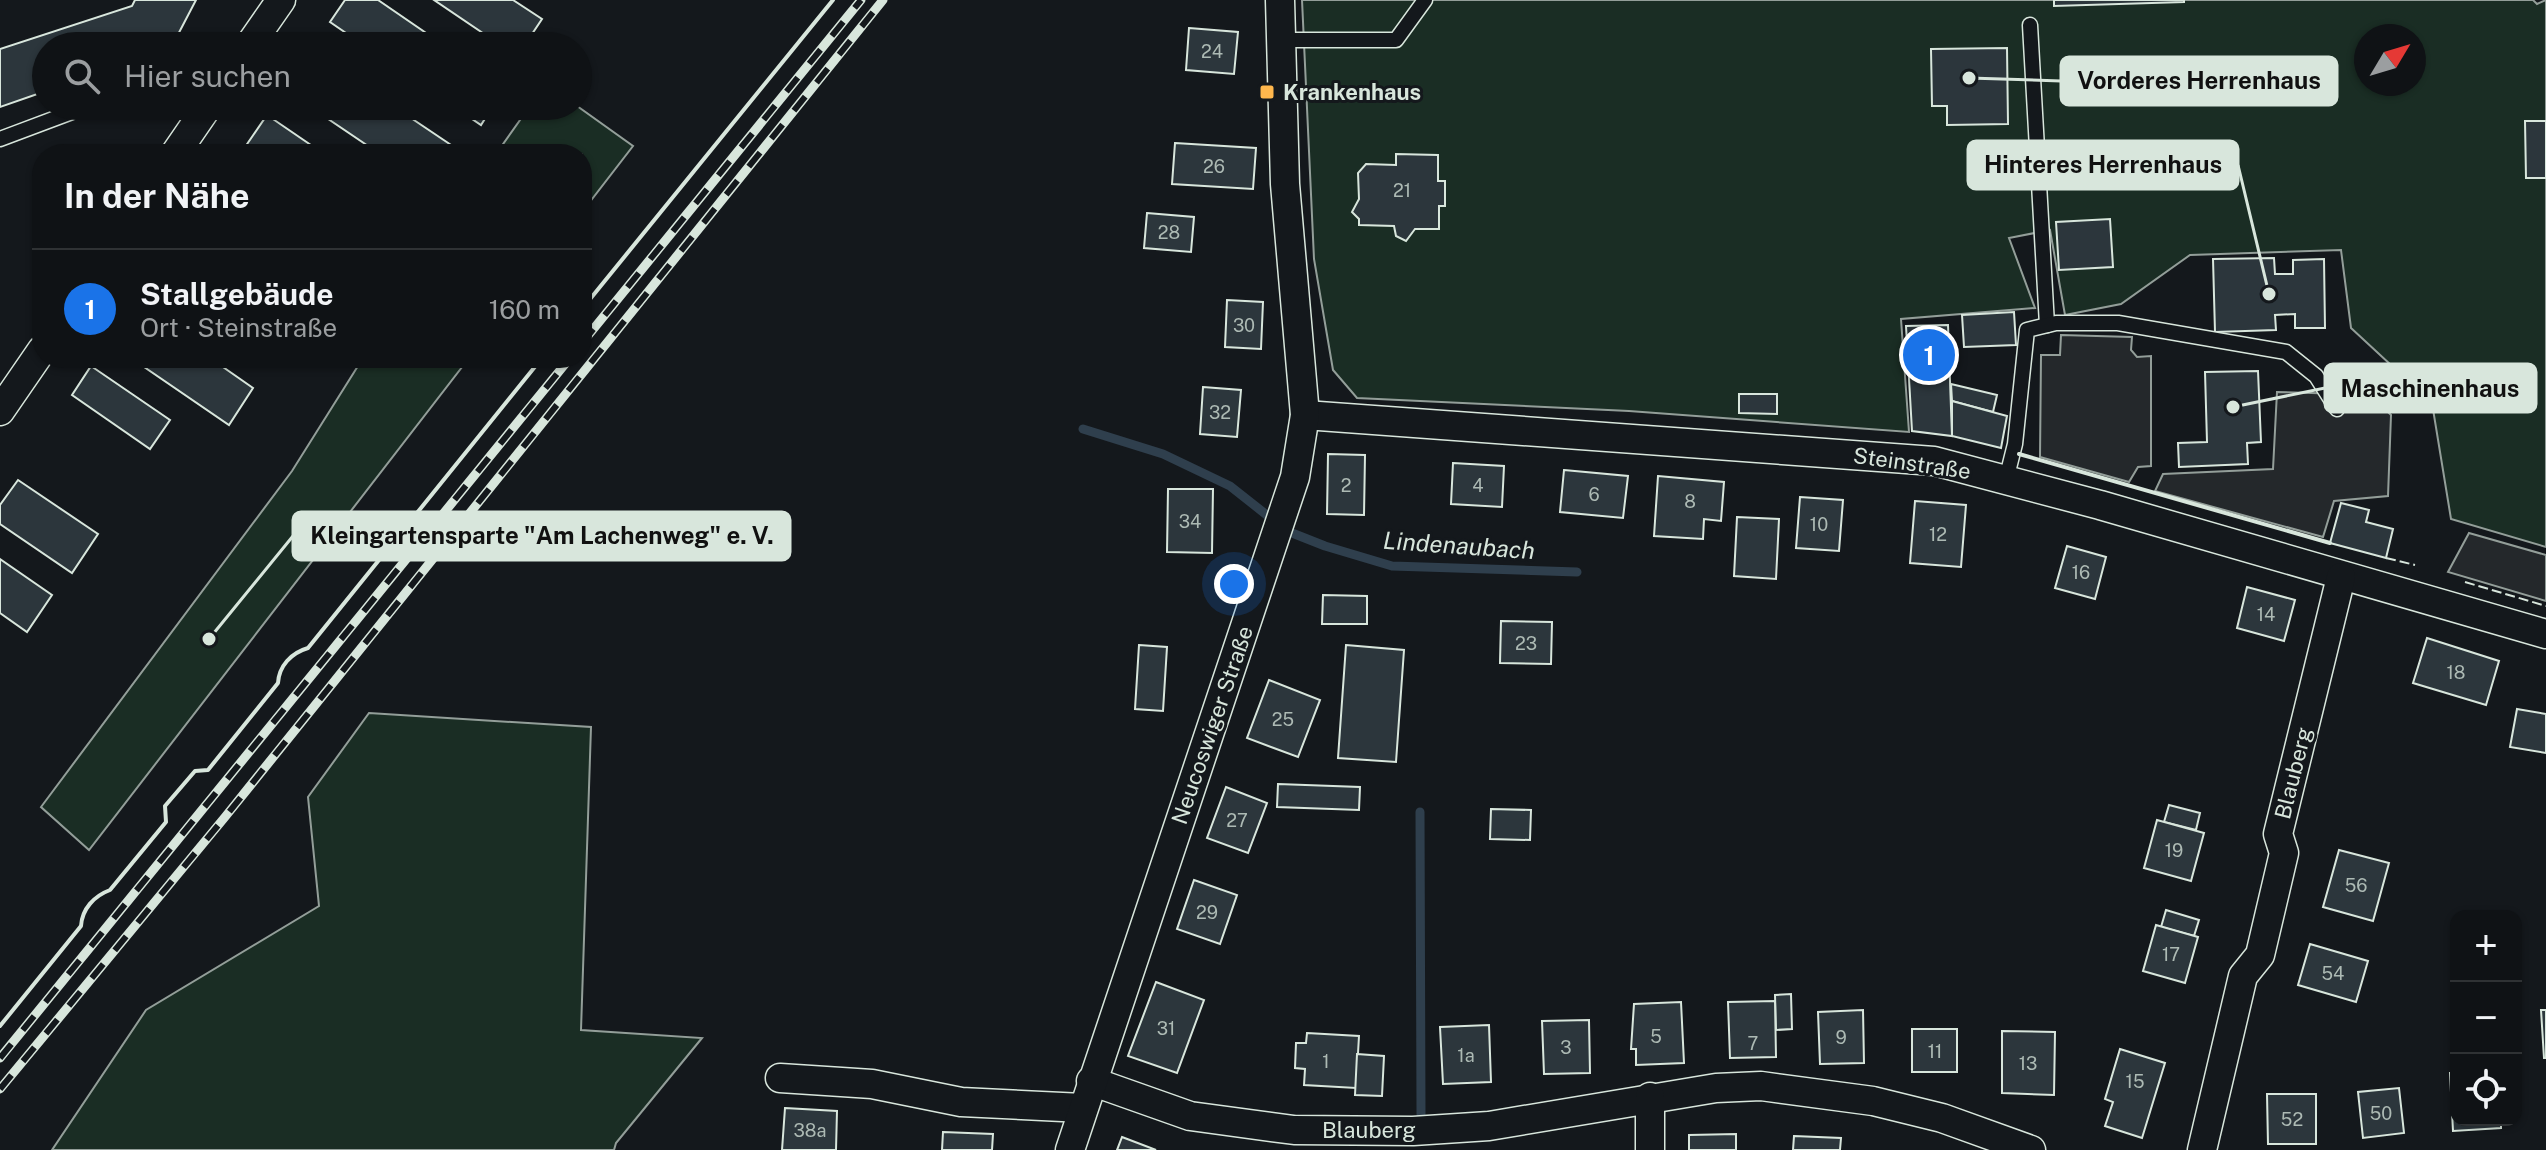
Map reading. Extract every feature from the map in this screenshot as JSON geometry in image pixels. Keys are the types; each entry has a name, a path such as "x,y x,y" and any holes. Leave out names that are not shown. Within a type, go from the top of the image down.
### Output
{"street":[{"path":"259,32 281,0"},
{"name":"Neucoswiger Straße","path":"1070,1150 1295,477 1305,415 1285,184 1280,0"},
{"path":"182,144 198,120"},
{"path":"0,411 32,365"},
{"name":"Steinstraße","path":"1305,415 1934,461 2546,634"},
{"name":"Blauberg","path":"2202,1150 2243,976 2260,955 2284,853 2278,834 2341,577"},
{"path":"780,1078 872,1084 961,1102 1087,1095"},
{"name":"Blauberg","path":"1087,1095 1293,1140 1489,1126 1650,1097 1716,1088 1761,1086 1832,1093 1942,1118 2031,1150"},
{"path":"1650,1097 1650,1150"}],"lane":[{"path":"1282,40 1396,40 1425,0"},
{"path":"2030,25 2047,325"},
{"path":"0,139 51,120"},
{"path":"2006,480 2015,444 2027,330 2047,325 2153,327 2203,340 2286,352 2316,376 2337,409"}],"green space":[{"path":"1302,0 2533,0 2537,4 2546,0 2546,547 2451,519 2432,403 2351,328 2341,250 2190,255 2121,304 2065,315 2050,230 2009,238 2035,308 1901,319 1909,432 1629,411 1357,398 1333,370 1314,259"},
{"path":"592,117 633,146 592,199 592,144 503,144 520,120 592,120"},
{"path":"357,368 461,368 89,850 41,807 292,471"},
{"path":"369,713 591,727 581,1030 702,1038 616,1143 614,1150 52,1150 146,1010 319,906 308,797"}],"shaded area":[{"path":"2061,335 2132,337 2131,350 2137,357 2151,356 2151,466 2138,467 2129,482 2040,457 2041,355 2060,355"},
{"path":"2277,392 2345,394 2377,401 2391,415 2388,496 2334,501 2323,537 2155,491 2163,474 2273,469"},
{"path":"2469,533 2546,555 2546,601 2448,572"}],"building":[{"path":"135,0 196,0 179,32 52,32 132,6"},
{"path":"345,0 378,0 425,32 345,32 330,22"},
{"path":"434,0 513,0 542,19 533,32 481,32"},
{"path":"2054,0 2184,0 2184,2 2054,6"},
{"path":"1189,28 1238,32 1234,74 1186,70"},
{"path":"32,39 32,96 0,107 0,49"},
{"path":"2007,48 2008,124 1947,125 1947,106 1932,106 1931,49"},
{"path":"264,120 274,120 309,144 247,144"},
{"path":"330,120 414,120 450,144 365,144"},
{"path":"2525,121 2546,121 2546,178 2526,178"},
{"path":"1175,143 1256,148 1253,189 1172,184"},
{"path":"1396,154 1438,155 1438,181 1445,181 1445,206 1439,206 1439,229 1415,229 1406,241 1396,236 1394,226 1359,225 1359,219 1352,212 1359,199 1358,173 1366,164 1396,165"},
{"path":"1147,213 1194,217 1191,252 1144,248"},
{"path":"2110,219 2113,267 2059,270 2056,222"},
{"path":"2274,258 2275,274 2293,274 2293,260 2324,259 2325,328 2295,328 2295,314 2275,315 2276,330 2215,332 2213,259"},
{"path":"1227,300 1263,302 1261,349 1225,347"},
{"path":"2014,312 2016,345 1964,347 1962,315"},
{"path":"1948,325 1952,436 1912,431 1906,326"},
{"path":"90,368 94,368 170,420 150,449 72,395"},
{"path":"146,368 224,368 253,388 229,425"},
{"path":"2258,371 2261,442 2247,443 2248,464 2179,467 2178,443 2207,442 2205,372"},
{"path":"1951,384 1997,395 1993,412 1952,401"},
{"path":"1203,387 1241,390 1237,437 1200,434"},
{"path":"1739,394 1777,394 1777,414 1739,413"},
{"path":"1952,401 2007,416 2001,448 1952,436"},
{"path":"1328,454 1365,455 1364,515 1327,514"},
{"path":"1453,463 1504,466 1502,507 1451,504"},
{"path":"1564,470 1628,476 1623,518 1560,512"},
{"path":"1658,476 1724,482 1721,521 1704,519 1703,539 1654,536"},
{"path":"18,480 98,534 72,573 0,524 0,505"},
{"path":"1168,489 1213,489 1212,553 1167,552"},
{"path":"1800,497 1843,500 1839,551 1796,548"},
{"path":"1915,501 1966,505 1961,567 1910,563"},
{"path":"2341,503 2369,510 2366,522 2393,529 2386,558 2330,543"},
{"path":"1737,517 1779,519 1776,579 1734,576"},
{"path":"2067,546 2106,557 2095,599 2055,588"},
{"path":"0,559 52,595 27,632 0,613"},
{"path":"2247,587 2295,600 2284,641 2237,628"},
{"path":"1323,595 1367,596 1367,624 1322,624"},
{"path":"1501,621 1552,622 1551,664 1500,663"},
{"path":"2427,638 2499,661 2486,705 2413,683"},
{"path":"1139,645 1167,647 1163,711 1135,709"},
{"path":"1346,645 1404,650 1396,762 1338,758"},
{"path":"1269,680 1320,700 1298,757 1247,738"},
{"path":"2517,709 2546,714 2546,753 2510,747"},
{"path":"1278,784 1360,787 1359,810 1277,807"},
{"path":"1226,787 1267,803 1248,853 1207,838"},
{"path":"2169,805 2200,813 2196,830 2164,822"},
{"path":"1491,809 1531,810 1530,840 1490,839"},
{"path":"2157,820 2204,833 2191,881 2144,868"},
{"path":"2339,850 2389,863 2373,921 2323,907"},
{"path":"1194,880 1237,895 1220,944 1177,929"},
{"path":"2166,910 2199,920 2194,936 2161,927"},
{"path":"2156,925 2198,937 2185,983 2143,971"},
{"path":"2310,944 2368,961 2356,1002 2298,985"},
{"path":"1156,982 1204,1000 1177,1073 1128,1056"},
{"path":"1791,994 1792,1029 1776,1030 1775,995"},
{"path":"1775,1001 1776,1057 1730,1058 1728,1002"},
{"path":"1681,1002 1684,1063 1636,1065 1636,1049 1631,1049 1634,1004"},
{"path":"1863,1010 1864,1063 1820,1064 1818,1012"},
{"path":"2541,1010 2546,1010 2546,1058 2544,1058"},
{"path":"1589,1020 1590,1073 1544,1074 1542,1021"},
{"path":"1489,1025 1491,1082 1443,1084 1440,1027"},
{"path":"1912,1029 1957,1029 1957,1072 1912,1072"},
{"path":"2002,1031 2055,1032 2054,1095 2002,1093"},
{"path":"1307,1033 1359,1036 1356,1088 1304,1085 1305,1069 1295,1068 1296,1043 1306,1043"},
{"path":"2120,1049 2165,1063 2142,1138 2105,1126 2113,1102 2105,1099"},
{"path":"1357,1054 1384,1056 1382,1096 1355,1095"},
{"path":"2399,1088 2404,1133 2363,1138 2358,1092"},
{"path":"2267,1094 2316,1094 2316,1144 2268,1144"},
{"path":"785,1108 837,1111 836,1150 782,1150"},
{"path":"2453,1126 2501,1126 2501,1128 2453,1131"},
{"path":"943,1132 993,1134 992,1150 942,1150"},
{"path":"1736,1134 1736,1150 1689,1150 1689,1135"},
{"path":"1794,1136 1841,1138 1840,1150 1793,1150"},
{"path":"1122,1137 1156,1150 1117,1150"}],"waterway":[{"name":"Lindenaubach","path":"1083,429 1163,454 1230,486 1287,531 1392,566 1577,572"},
{"path":"1420,812 1421,1114"}],"railway":[{"path":"592,331 861,0"},
{"path":"592,361 883,0"},
{"path":"0,1058 562,368"},
{"path":"0,1089 225,817 587,368"}],"fence":[{"path":"2386,558 2415,565"},
{"path":"2465,582 2546,606"}],"wall":[{"path":"592,297 833,0"},
{"path":"0,1026 81,926 90,904 110,890 166,822 165,806 195,771 208,770 278,683 287,661 308,648 534,368"},
{"path":"2019,454 2330,543"}],"place":[{"name":"Vorderes Herrenhaus","path":"1969,78"},
{"name":"Krankenhaus","path":"1267,92"},
{"name":"Hinteres Herrenhaus","path":"2269,294"},
{"name":"Stallgebäude","path":"1929,355"},
{"name":"Maschinenhaus","path":"2233,407"},
{"name":"Kleingartensparte \"Am Lachenweg\" e. V.","path":"209,639"}]}
